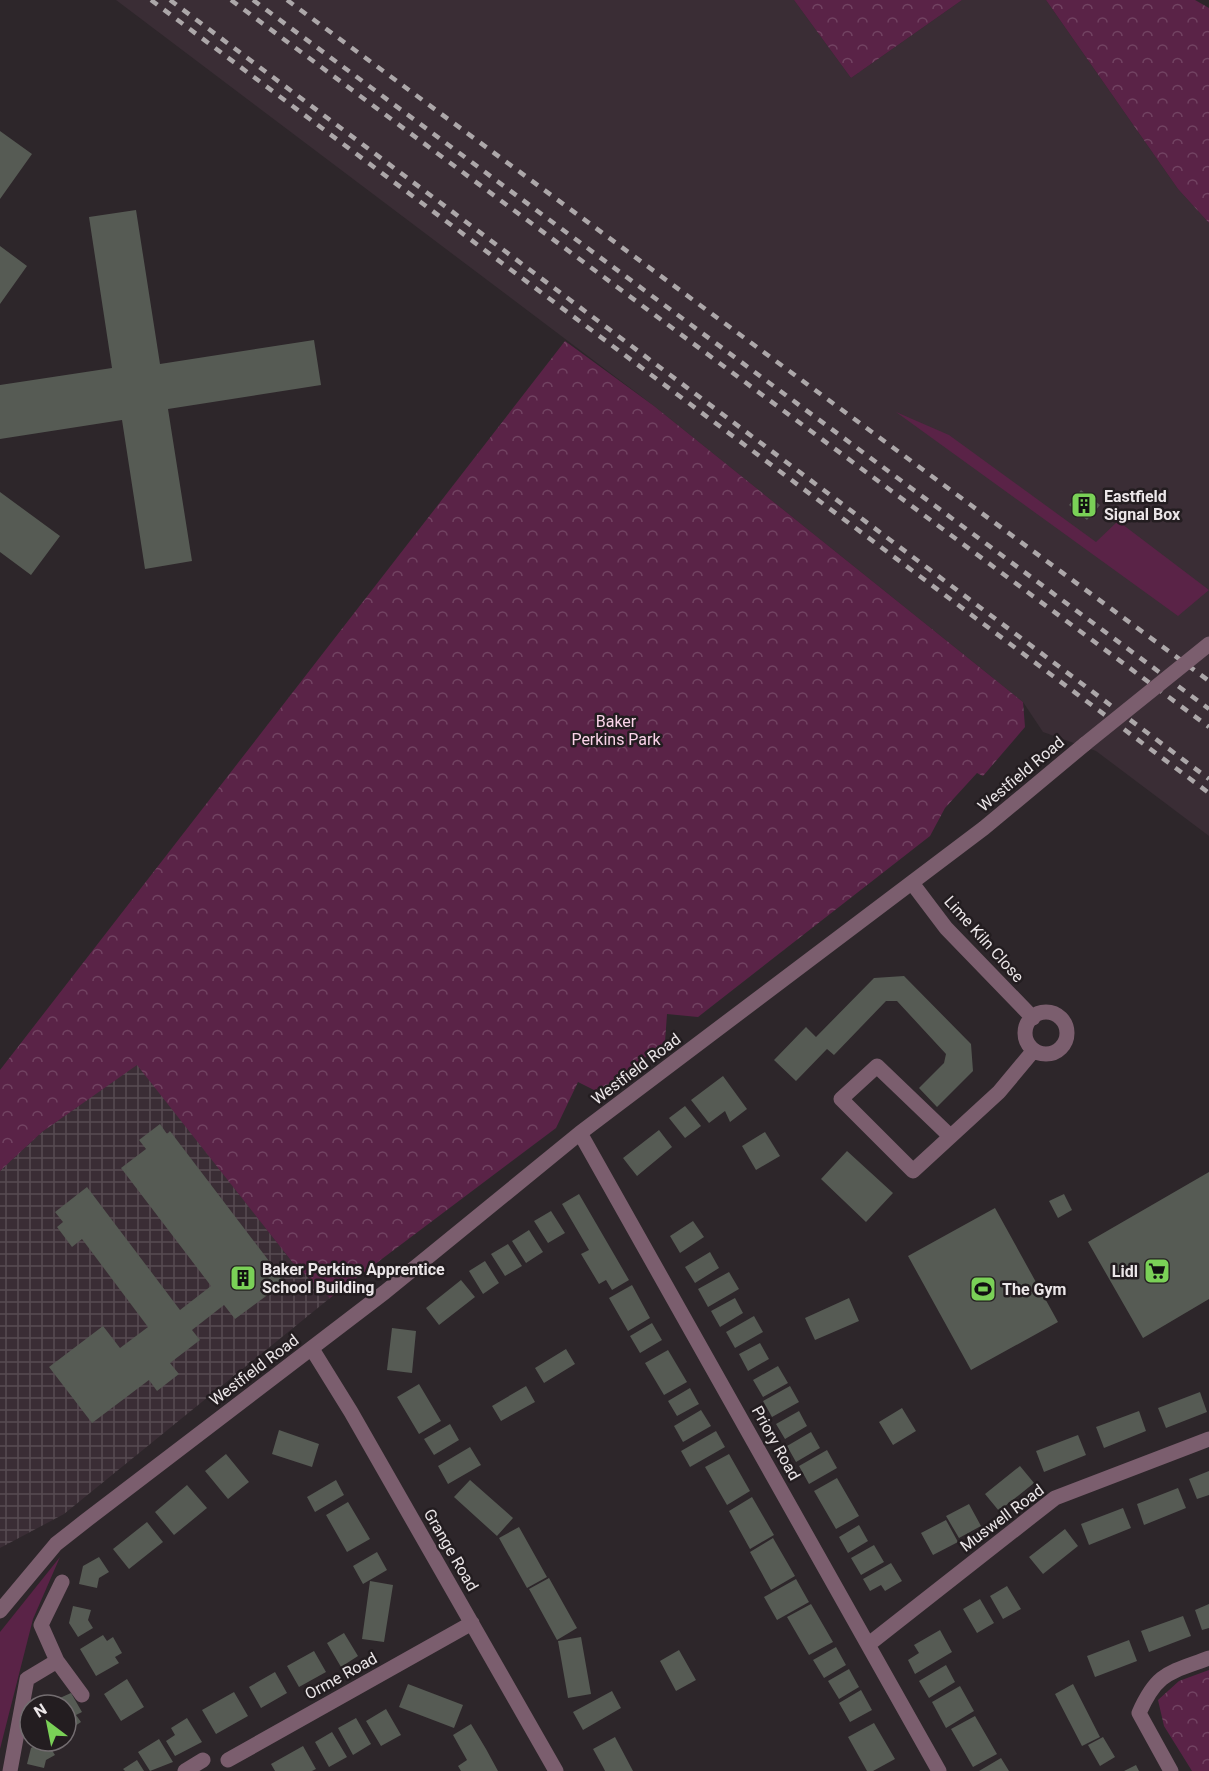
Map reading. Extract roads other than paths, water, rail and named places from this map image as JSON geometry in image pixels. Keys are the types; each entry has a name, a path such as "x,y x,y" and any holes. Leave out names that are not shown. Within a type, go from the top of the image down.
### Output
{"street":[{"name":"Westfield Road","path":"0,1611 56,1544 312,1349 580,1133 984,828 1209,644"},
{"name":"Lime Kiln Close","path":"912,883 946,928 1033,1018"},
{"path":"1041,1013 1054,1014 1064,1023 1067,1036 1057,1051 1045,1054 1034,1050 1026,1040 1026,1027 1033,1018 1041,1013"},
{"path":"950,1136 877,1066 841,1099 913,1171 999,1092 1034,1050"},
{"name":"Priory Road","path":"580,1133 939,1771"},
{"name":"Grange Road","path":"312,1349 556,1771"},
{"name":"Muswell Road","path":"869,1644 1055,1498 1209,1439"},
{"path":"62,1582 41,1625 57,1661 81,1695"},
{"name":"Orme Road","path":"228,1760 472,1623"},
{"path":"1172,1771 1138,1713 1149,1689 1161,1677 1209,1658"},
{"path":"10,1771 27,1679 57,1661"},
{"path":"185,1771 203,1760"}],"railway":[{"path":"151,0 1209,793"},
{"path":"170,0 1209,779"},
{"path":"231,0 1209,727"},
{"path":"253,0 1209,709"},
{"path":"287,0 1209,681"}],"place":[{"name":"Eastfield Signal Box","path":"1084,505"},
{"name":"Lidl","path":"1157,1271"},
{"name":"Baker Perkins Apprentice School Building","path":"243,1278"},
{"name":"The Gym","path":"983,1289"}],"park label":[{"name":"Baker Perkins Park","path":"616,730"}]}
